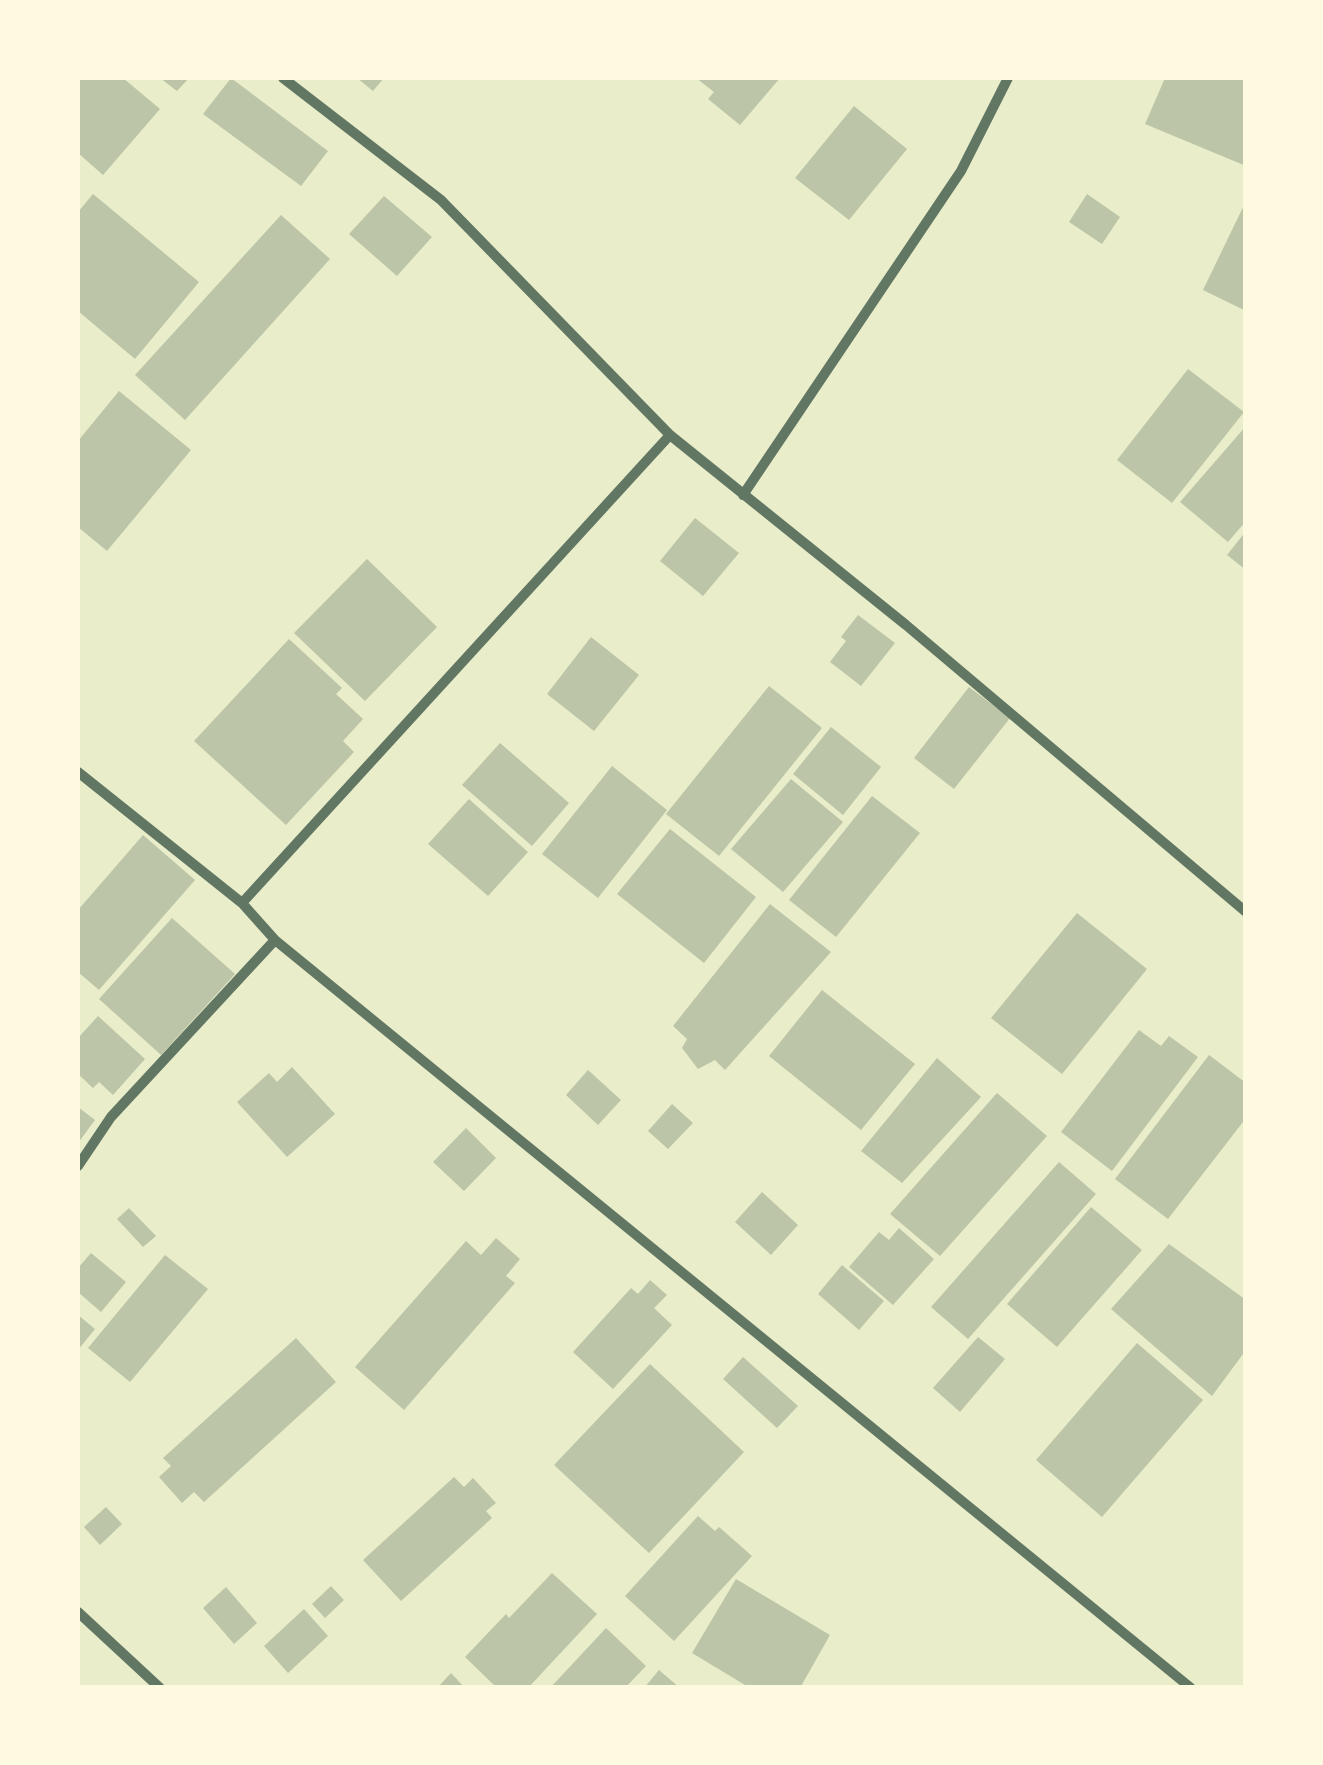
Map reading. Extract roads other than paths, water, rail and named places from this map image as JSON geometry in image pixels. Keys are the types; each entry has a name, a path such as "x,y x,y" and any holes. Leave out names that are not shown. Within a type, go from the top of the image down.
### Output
{"street":[{"path":"283,78 440,200 670,434 906,624 1246,912"},
{"path":"743,495 960,172 1008,78"},
{"path":"242,903 670,434"},
{"path":"78,772 242,903 274,940 1190,1688"},
{"path":"78,1166 112,1117 274,940"},
{"path":"78,1612 160,1688"}]}
